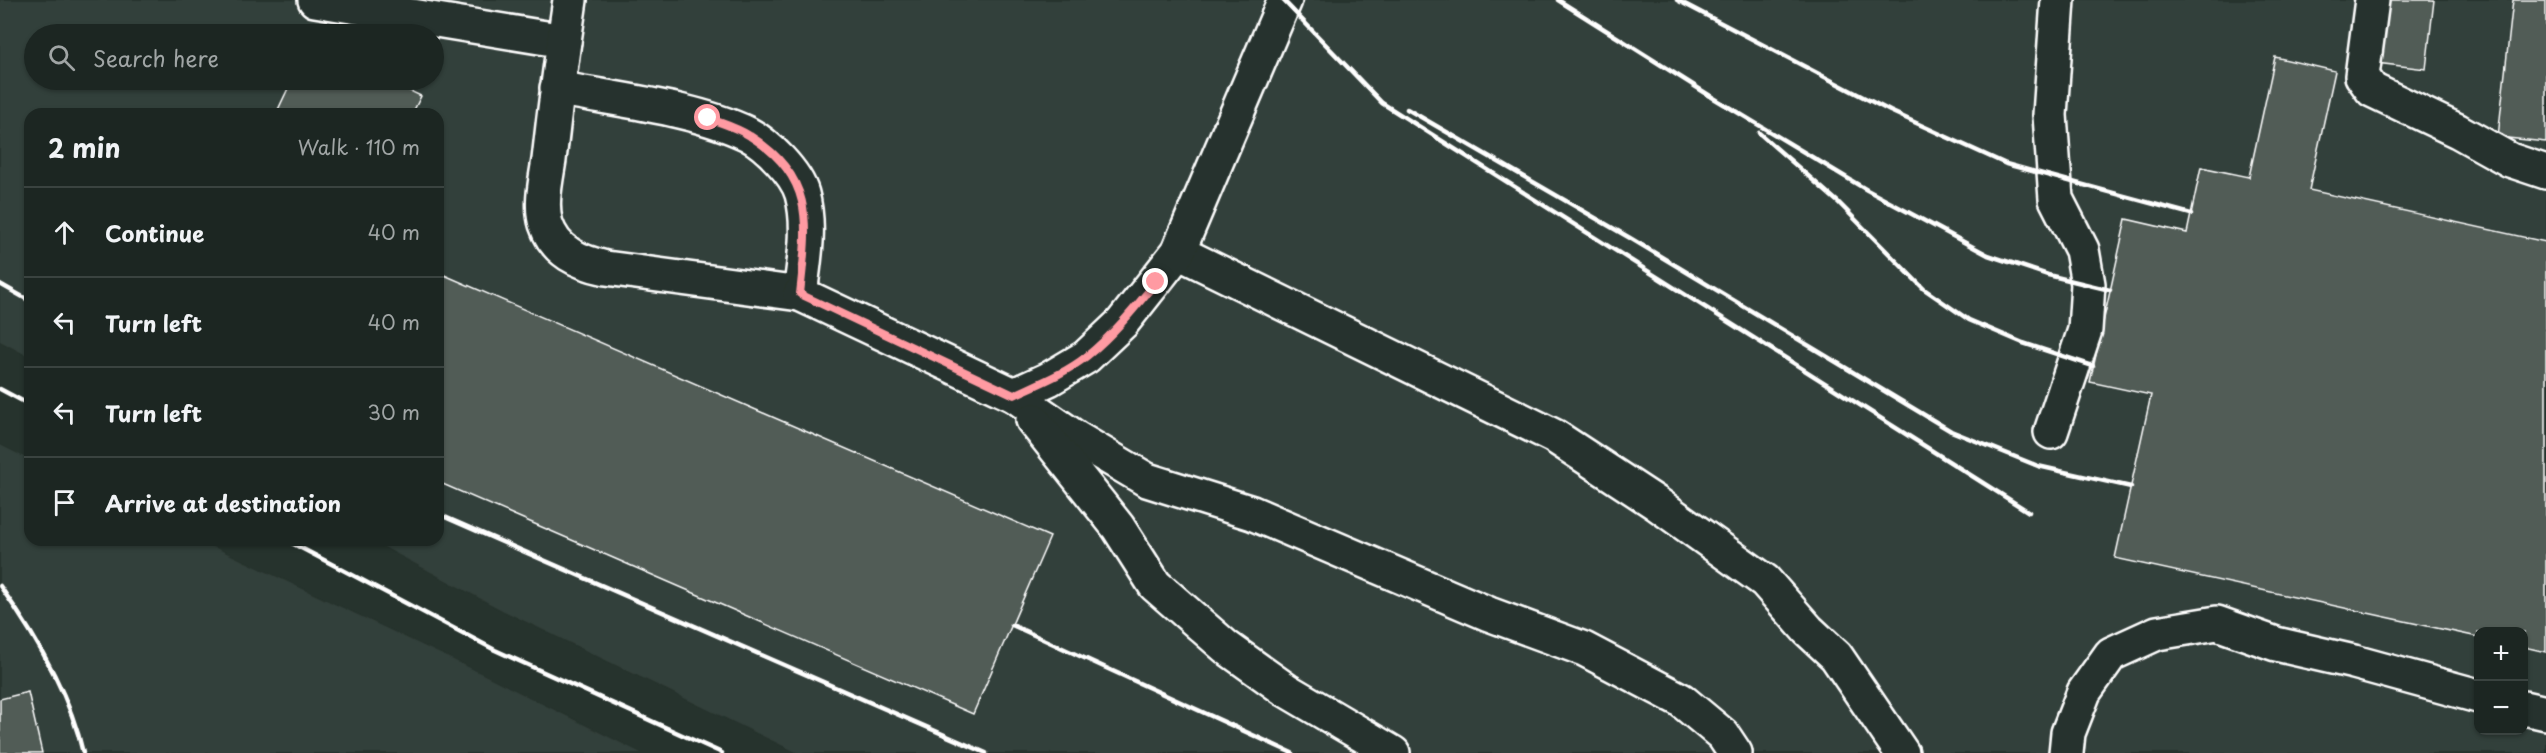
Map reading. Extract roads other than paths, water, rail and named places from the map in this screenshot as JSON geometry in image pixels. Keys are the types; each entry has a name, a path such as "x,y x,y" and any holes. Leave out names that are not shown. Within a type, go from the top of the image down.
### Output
{"lane":[{"path":"315,0 564,41"},
{"path":"570,0 544,201 546,224 558,247 581,262 606,268 800,294 1014,395 1077,438 1148,480 1252,513 1489,614 1584,650 1681,700 1723,735 1735,753"},
{"path":"1014,395 1049,380 1086,357 1122,323 1178,252 1285,0"},
{"path":"2051,432 2085,330 2088,284 2082,250 2056,200 2050,115 2058,0"},
{"path":"2372,0 2362,76 2372,90 2458,131 2510,160 2546,172"},
{"path":"557,88 708,118 750,135 785,164 802,193 807,228 800,294"},
{"path":"1178,252 1554,436 1656,503 1765,581 1808,630 1836,656 1902,753"},
{"path":"1014,395 1118,527 1155,585 1226,647 1286,690 1393,753"},
{"path":"2066,753 2068,733 2084,692 2110,654 2157,633 2217,623 2276,644 2354,662 2474,695"},
{"path":"2528,709 2546,713"}],"railway":[{"path":"1283,0 1382,103 2029,512"},
{"path":"1558,0 1712,97 1867,190 1988,255 2048,275 2110,290"},
{"path":"1677,0 1890,111 2006,164 2191,214"},
{"path":"1407,109 1630,238 1951,431 2038,466 2131,487"},
{"path":"1759,133 1838,202 1924,289 1969,320 2023,343 2093,366"},
{"path":"0,284 24,298"},
{"path":"0,389 24,402"},
{"path":"444,517 986,753"},
{"path":"297,546 495,650 722,753"},
{"path":"0,586 26,624 50,666 69,709 83,753"},
{"path":"1012,625 1292,753"}]}
